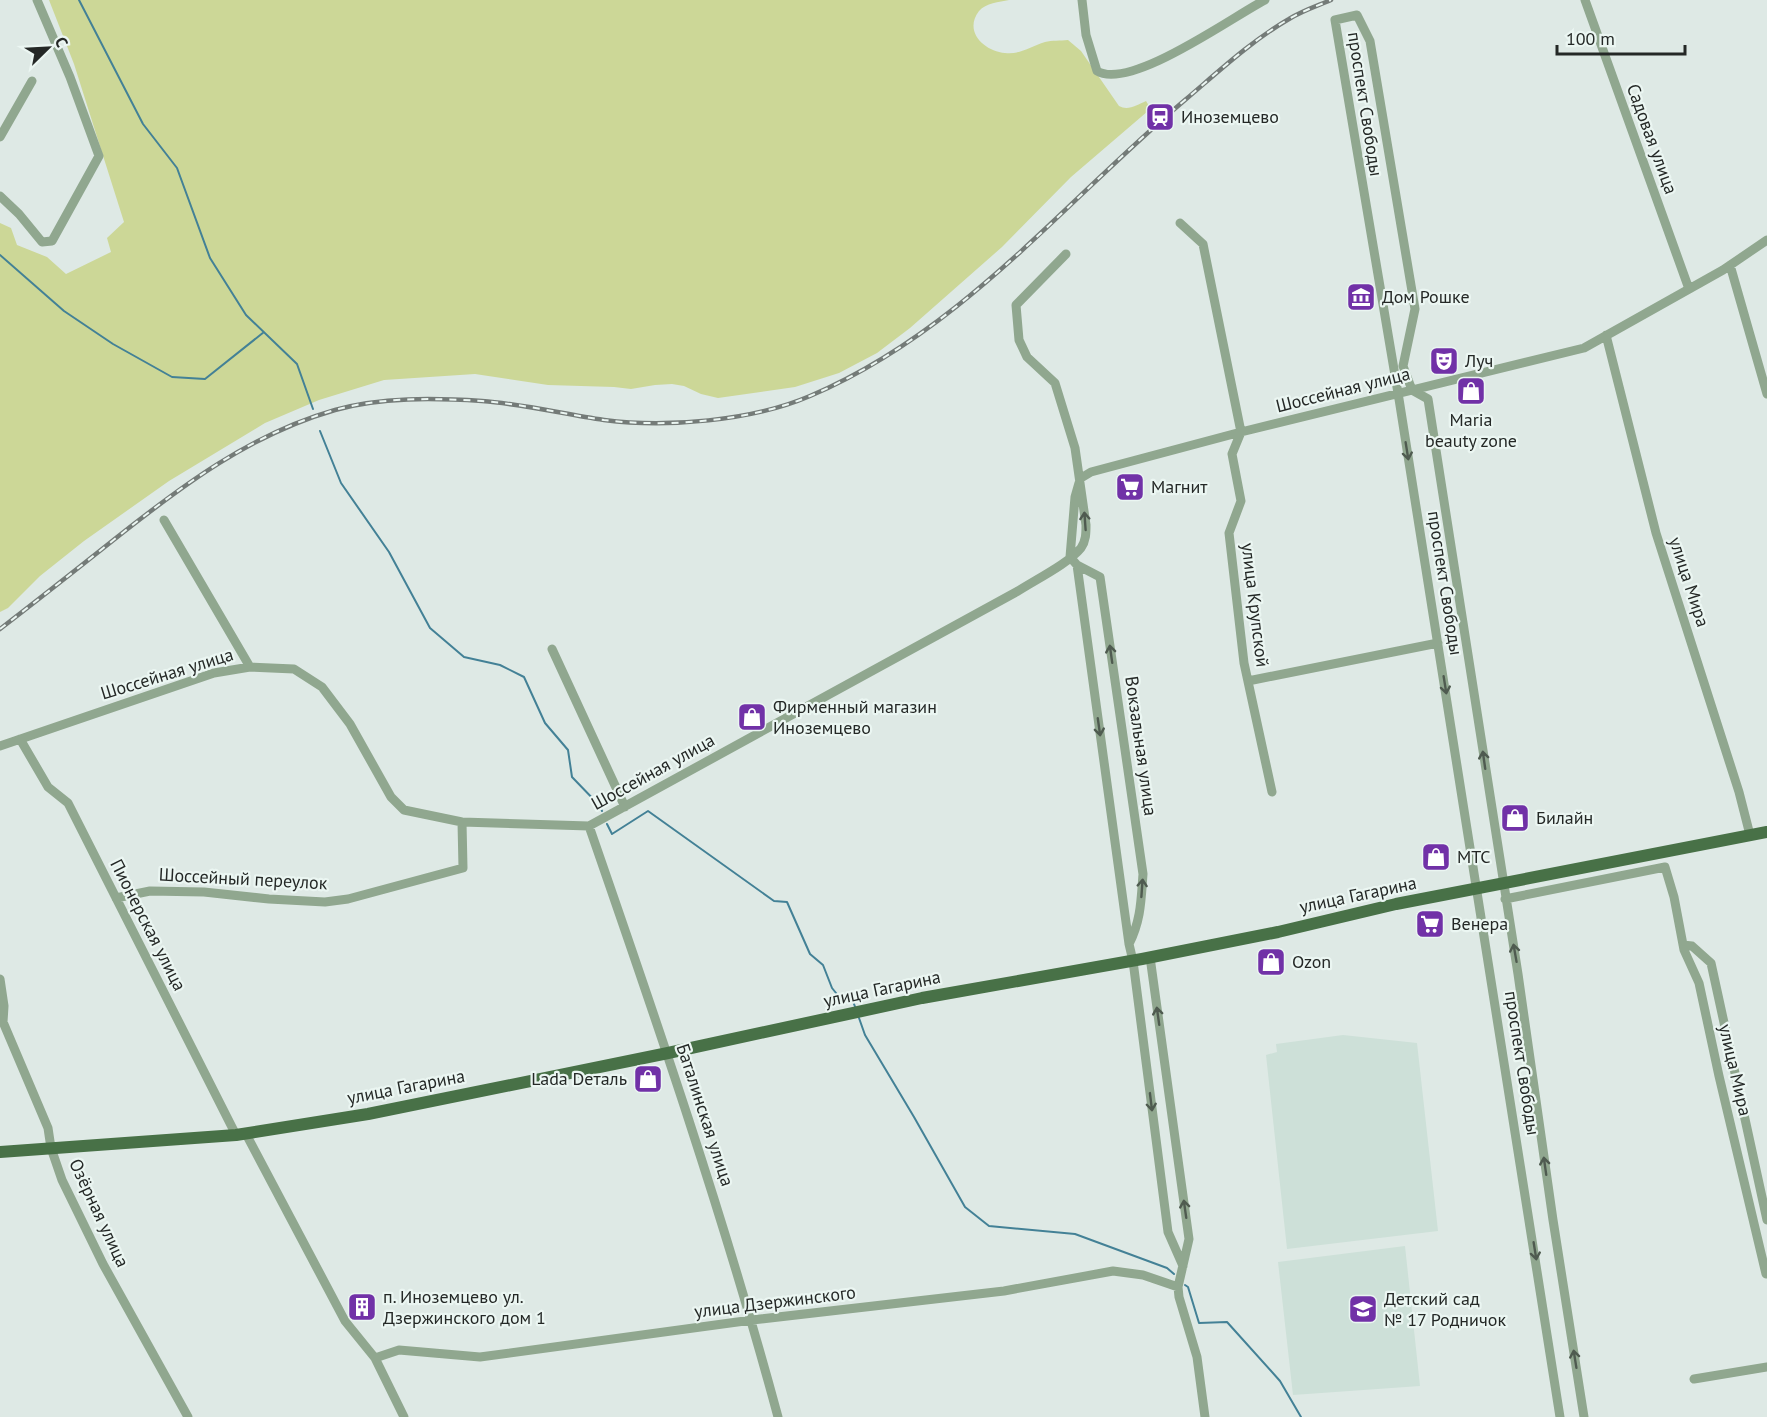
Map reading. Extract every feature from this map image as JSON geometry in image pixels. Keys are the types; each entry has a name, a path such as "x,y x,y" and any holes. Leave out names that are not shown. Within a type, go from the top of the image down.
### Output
{"main road":[{"name":"улица Гагарина","path":"0,1152 241,1134 368,1114 922,998 1133,961 1278,932 1396,904 1767,832"}],"street":[{"path":"0,196 19,214 42,242 52,241 99,156 70,77 37,0"},
{"path":"1082,0 1086,35 1097,71 1111,75 1138,70 1172,55 1265,0"},
{"name":"Садовая улица","path":"1585,0 1689,289"},
{"name":"проспект Свободы","path":"1560,1417 1398,393 1335,20 1357,15 1370,41 1415,309 1402,366 1412,390 1428,399 1461,599 1584,1417"},
{"path":"0,137 32,81"},
{"name":"улица Крупской","path":"1180,223 1203,244 1241,432 1232,454 1241,501 1229,533 1248,681 1272,792"},
{"name":"Шоссейная улица","path":"1081,478 1091,472 1241,432 1584,348 1730,265 1767,240"},
{"path":"1066,254 1016,305 1019,340 1027,357 1055,383 1075,448 1081,478 1086,537 1074,561"},
{"path":"1730,265 1767,394"},
{"name":"улица Мира","path":"1606,335 1656,533 1739,792 1750,835"},
{"path":"1081,478 1075,497 1074,561 1133,961 1168,1232 1183,1266"},
{"path":"164,520 250,667"},
{"name":"Шоссейная улица","path":"0,746 214,674 250,667 294,669 322,687 350,724 391,796 404,810 462,822 589,826 1074,561"},
{"name":"Вокзальная улица","path":"1074,561 1100,578 1143,874 1141,912 1137,928 1129,944"},
{"path":"1248,681 1438,643"},
{"path":"552,649 625,807"},
{"name":"Пионерская улица","path":"20,739 48,787 68,803 241,1134 345,1322 375,1358 404,1417"},
{"name":"Шоссейный переулок","path":"116,898 150,891 204,892 325,902 348,899 462,868 462,822"},
{"name":"Баталинская улица","path":"589,826 668,1053 752,1320 778,1417"},
{"name":"улица Мира","path":"1505,899 1665,867 1674,897 1683,945 1699,983 1766,1275"},
{"name":"улица Мира","path":"1683,945 1692,946 1711,963 1767,1220"},
{"path":"1150,957 1189,1239 1178,1287 1179,1297 1197,1357 1205,1417"},
{"name":"Озёрная улица","path":"0,979 4,1006 1,1022 48,1128 51,1148 62,1180 103,1264 188,1417"},
{"name":"улица Дзержинского","path":"375,1358 399,1350 480,1358 752,1320 1004,1291 1113,1271 1143,1275 1178,1287"},
{"path":"1694,1379 1767,1367"}],"shaded area":[{"path":"1343,1035 1417,1043 1438,1231 1287,1249 1266,1055 1277,1052 1276,1044"},
{"path":"1405,1246 1420,1386 1293,1395 1278,1262"}],"green space":[{"path":"49,0 1009,0 982,8 975,19 975,33 978,39 990,49 1010,53 1048,41 1068,40 1081,51 1119,106 1129,108 1146,101 1149,106 1148,111 1071,177 1002,247 910,328 877,353 839,373 795,387 718,398 672,384 631,389 548,385 475,374 384,380 319,400 265,423 169,481 84,541 40,576 8,608 0,612 0,223 11,228 17,245 47,257 66,274 111,252 107,238 124,222 74,64"}],"waterway":[{"path":"79,0 143,124 177,168 210,258 246,315 297,364 313,409"},
{"path":"0,255 64,311 113,344 172,377 205,379 264,332"},
{"path":"320,431 341,483 389,552 430,628 464,657 500,665 524,677 545,723 568,750 572,777 602,811"},
{"path":"607,824 612,834 648,811 774,901 787,902 810,954 823,965 832,988 840,998 852,999 856,1009"},
{"path":"859,1018 865,1035 965,1207 989,1226 1075,1234 1167,1268 1174,1274"},
{"path":"1185,1285 1188,1287 1199,1323 1227,1322 1280,1381 1301,1417"}],"railway":[{"path":"0,629 141,518 219,463 275,433 335,410 389,401 445,399 513,404 604,420 681,423 736,417 787,405 810,396 865,369 915,337 963,301 1235,57 1289,19 1331,0"}],"place":[{"name":"Иноземцево","path":"1160,117"},
{"name":"Дом Рошке","path":"1361,297"},
{"name":"Луч","path":"1444,361"},
{"name":"Maria beauty zone","path":"1471,391"},
{"name":"Магнит","path":"1130,487"},
{"name":"Фирменный магазин Иноземцево","path":"752,717"},
{"name":"Билайн","path":"1515,818"},
{"name":"МТС","path":"1436,857"},
{"name":"Венера","path":"1430,924"},
{"name":"Ozon","path":"1271,962"},
{"name":"Lada Dеталь","path":"648,1079"},
{"name":"п. Иноземцево ул. Дзержинского дом 1","path":"362,1307"},
{"name":"Детский сад № 17 Родничок","path":"1363,1309"}]}
